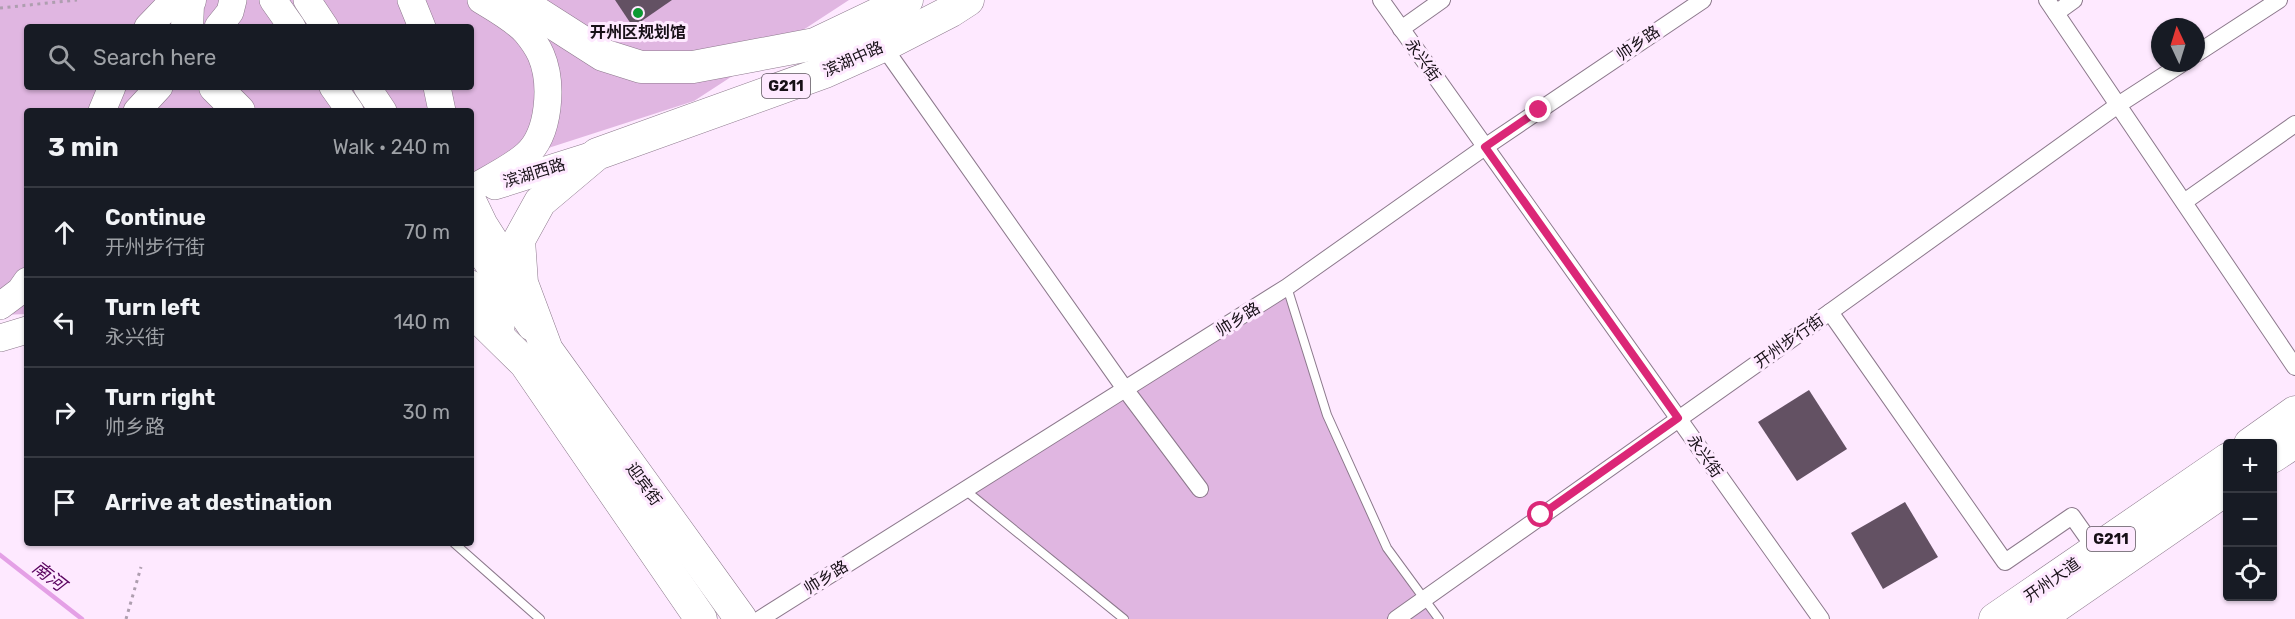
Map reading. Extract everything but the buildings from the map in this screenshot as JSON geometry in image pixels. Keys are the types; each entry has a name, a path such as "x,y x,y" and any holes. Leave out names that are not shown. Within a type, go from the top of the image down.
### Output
{"highway":[{"path":"187,24 190,0"},
{"name":"滨湖中路","path":"517,0 603,55 641,67 693,68 815,44 907,0"},
{"name":"滨湖中路","path":"597,154 825,72 883,46 968,0"},
{"path":"218,90 236,108"},
{"name":"G211","path":"536,356 522,283 519,240 540,202 597,154"},
{"name":"G211","path":"474,312 536,356"},
{"name":"迎宾街","path":"536,356 695,617"},
{"name":"迎宾街","path":"536,356 741,619"},
{"path":"2257,439 2295,412"},
{"path":"2277,454 2295,442"},
{"name":"开州大道","path":"1995,619 2223,462"},
{"name":"开州大道","path":"2038,619 2223,491"}],"main road":[{"path":"151,24 174,0"},
{"path":"220,24 230,12 233,0"},
{"path":"307,0 324,24"},
{"path":"411,0 421,24"},
{"path":"474,191 527,154 539,136 546,117 548,88 541,55 525,32 500,11 481,0"},
{"path":"274,1 290,24"},
{"path":"103,108 111,90"},
{"path":"335,90 348,108"},
{"path":"369,90 381,108"},
{"path":"438,90 441,108"},
{"name":"滨湖西路","path":"474,192 597,154"},
{"path":"474,212 477,231 536,356"},
{"path":"477,231 522,283"},
{"path":"0,306 24,285"},
{"path":"474,288 536,356"},
{"path":"0,338 24,331"},
{"path":"0,345 24,341"}],"street":[{"name":"永兴街","path":"1381,0 1821,619"},
{"path":"1401,29 1442,0"},
{"name":"帅乡路","path":"760,619 1287,287 1485,147 1703,0"},
{"path":"2074,0 2051,6 2295,366"},
{"path":"2205,48 2279,0"},
{"path":"883,46 1125,389 1200,489"},
{"name":"开州步行街","path":"1396,619 2118,105 2169,72"},
{"path":"2184,202 2295,124"},
{"path":"1830,312 2005,562 2072,516 2096,549"}],"lane":[{"path":"1287,287 1327,415 1387,548 1440,619"},
{"path":"966,490 1124,619"},
{"path":"457,546 540,619"}],"path":[{"path":"0,8 77,0"},
{"path":"126,619 141,567"}],"shaded area":[{"path":"0,0 849,0 694,101 474,172 474,108 24,108 24,314 0,315"},
{"path":"1287,287 1327,415 1387,548 1439,619 1124,619 965,490"}],"waterway":[{"name":"南河","path":"0,555 82,619"}],"place":[{"name":"开州区规划馆","path":"638,13"}],"route":[{"path":"1539,110 1485,147 1678,418 1541,515"}]}
